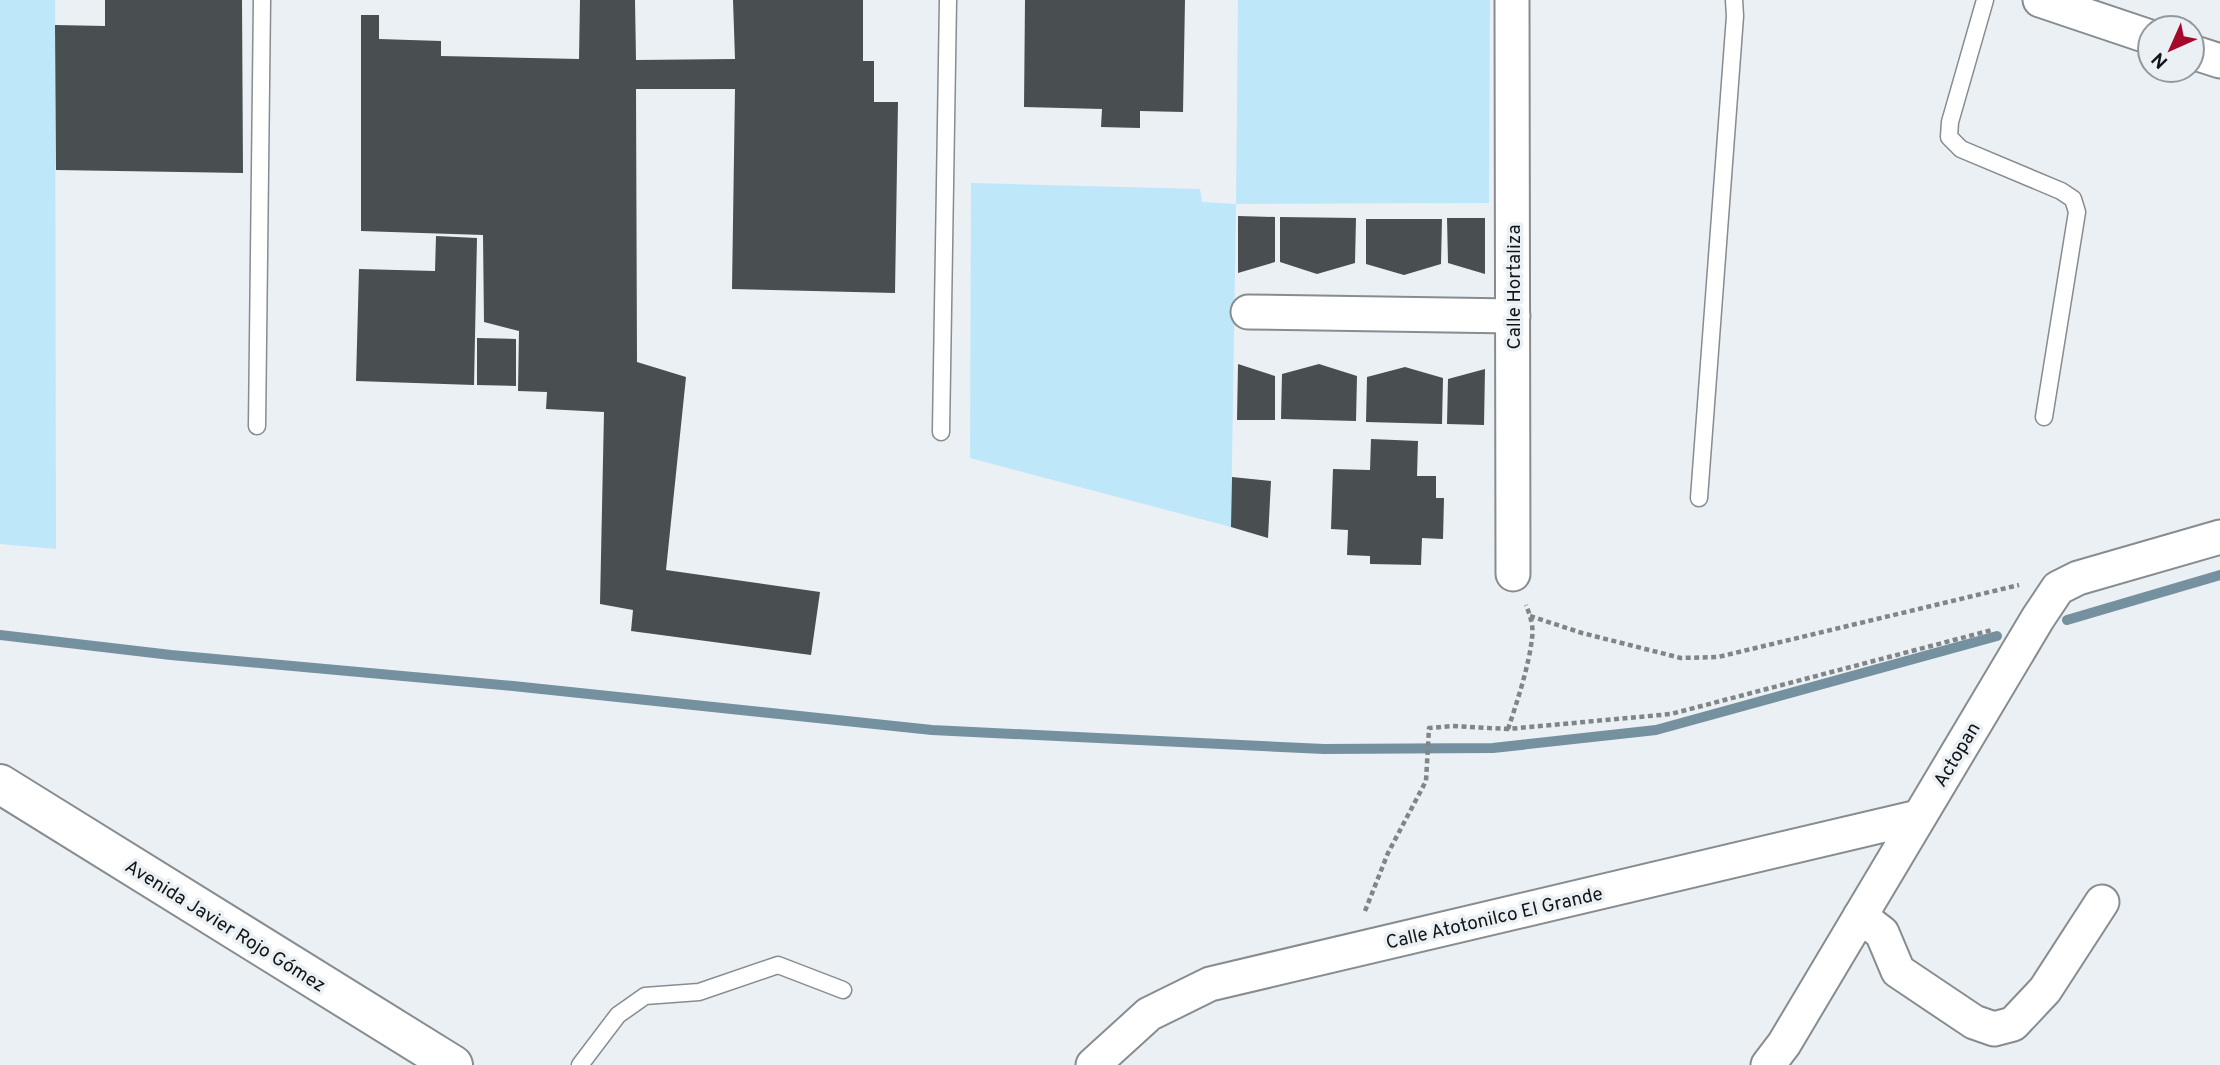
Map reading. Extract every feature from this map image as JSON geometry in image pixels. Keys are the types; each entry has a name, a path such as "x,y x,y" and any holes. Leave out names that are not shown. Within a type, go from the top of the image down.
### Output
{"street":[{"name":"Calle Hortaliza","path":"1512,0 1513,574"},
{"path":"2040,0 2136,32"},
{"path":"1248,312 1513,316"},
{"path":"2058,588 2078,578 2220,537"},
{"name":"Actopan","path":"1768,1065 1784,1044 2058,588"},
{"name":"Avenida Javier Rojo Gómez","path":"0,785 453,1065"},
{"name":"Calle Atotonilco El Grande","path":"1093,1065 1149,1014 1210,984 1918,817"},
{"path":"1860,916 1882,933 1898,971 1974,1022 1994,1029 2013,1024 2045,990 2102,902"}],"lane":[{"path":"257,426 262,0"},
{"path":"942,432 948,0"},
{"path":"1699,498 1734,30 1734,0"},
{"path":"1985,0 1950,122 1949,137 1961,149 2061,191 2073,199 2077,212 2044,417"},
{"path":"580,1065 618,1015 645,996 699,992 778,965 843,990"}],"path":[{"path":"1508,730 1533,636 1530,616 1513,574"},
{"path":"1530,616 1582,633 1681,657 1717,657 2032,582 2058,588"},
{"path":"1349,951 1388,853 1426,781 1429,728 1508,730 1671,714 2038,618"}],"shaded area":[{"path":"0,0 55,0 56,549 0,544"},
{"path":"1238,0 1490,0 1489,203 1236,204"},
{"path":"971,183 1200,189 1202,202 1236,204 1231,527 970,458"}],"building":[{"path":"105,0 242,0 243,173 56,170 55,25 105,26"},
{"path":"580,0 635,0 636,60 735,59 733,0 863,0 863,61 874,61 874,102 898,102 895,293 732,289 735,89 636,89 637,362 686,377 666,570 820,592 811,655 631,631 633,610 600,604 604,412 546,409 547,392 518,391 519,331 484,322 483,235 361,231 361,15 379,15 379,39 441,41 441,56 579,59"},
{"path":"1025,0 1185,0 1183,112 1140,111 1140,128 1101,127 1102,109 1024,107"},
{"path":"1238,216 1275,217 1275,262 1238,273"},
{"path":"1280,217 1356,218 1355,263 1317,274 1280,262"},
{"path":"1447,218 1485,218 1485,274 1448,263"},
{"path":"1366,219 1442,219 1441,264 1404,275 1366,264"},
{"path":"436,236 477,238 474,385 356,381 359,269 435,271"},
{"path":"477,338 516,339 516,386 477,385"},
{"path":"1238,364 1275,376 1275,420 1237,420"},
{"path":"1319,364 1357,376 1356,421 1281,419 1282,374"},
{"path":"1405,367 1443,378 1442,424 1366,422 1367,377"},
{"path":"1485,369 1484,425 1447,424 1448,379"},
{"path":"1371,439 1418,441 1417,476 1436,476 1436,498 1444,498 1443,539 1422,538 1421,565 1370,564 1370,556 1347,555 1348,530 1331,529 1333,469 1370,470"},
{"path":"1232,477 1271,481 1268,538 1231,527"}],"waterway":[{"path":"2067,620 2220,575"},
{"path":"0,635 171,655 513,686 932,730 1324,749 1493,748 1656,730 1997,636"}]}
